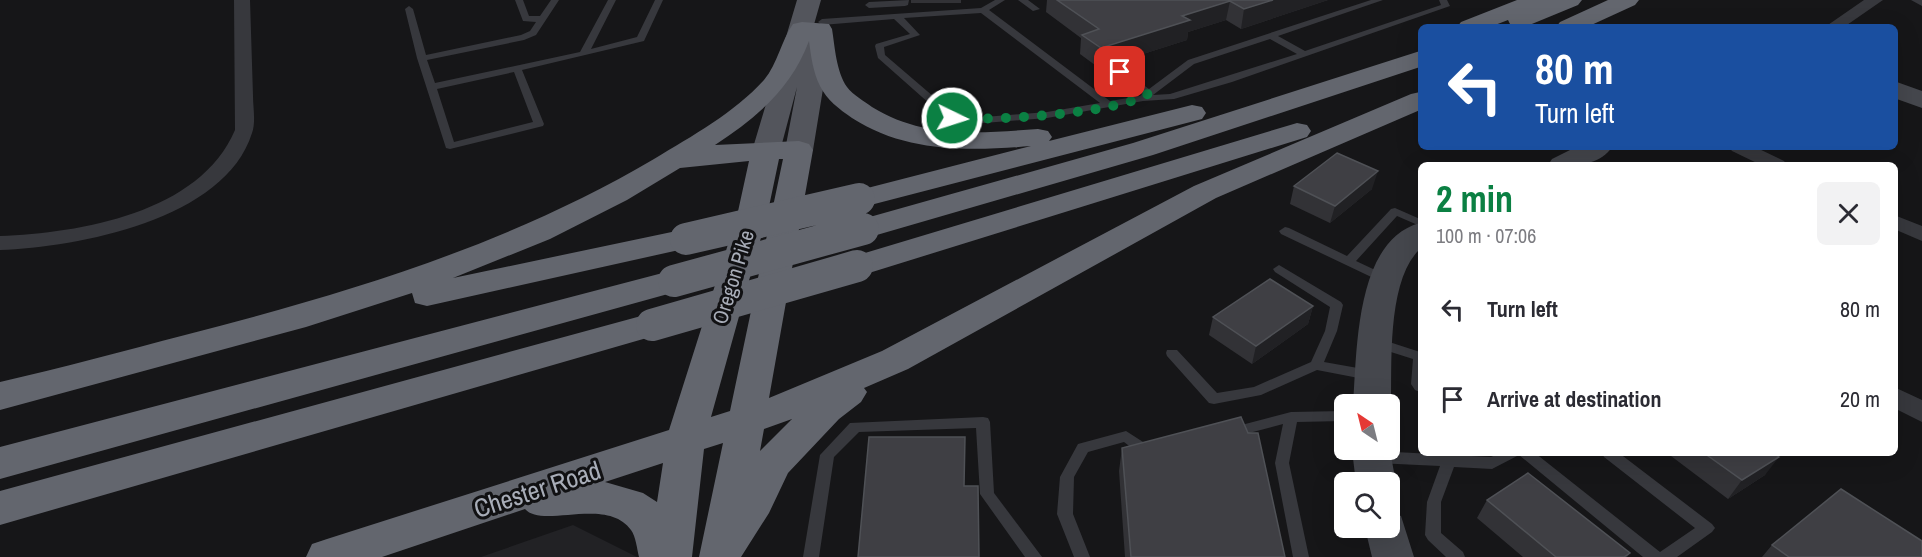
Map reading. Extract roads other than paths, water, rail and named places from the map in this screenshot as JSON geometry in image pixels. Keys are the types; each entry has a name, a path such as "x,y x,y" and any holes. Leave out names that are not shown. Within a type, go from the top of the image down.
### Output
{"highway":[{"path":"1476,24 1538,0"},
{"path":"1511,24 1570,0"},
{"path":"1575,24 1627,0"},
{"path":"818,20 827,70 836,91 867,117 905,134 936,139 977,141 1054,135 1252,98"},
{"path":"42,386 338,304 460,264 573,218 664,167 713,135 782,74 818,20"},
{"path":"0,464 674,281 861,214 1252,98 1418,46"},
{"path":"0,396 459,287 686,238 861,214 1066,174 1269,112 1418,60"},
{"path":"0,508 652,326 857,266 1269,141 1418,88"},
{"path":"721,557 755,501 772,464 826,409 895,360 1195,197 1418,101"},
{"path":"664,167 691,157 766,150 799,150"},
{"name":"Oregon Pike","path":"671,557 685,441 752,216 766,150"},
{"name":"Oregon Pike","path":"721,557 799,150"},
{"name":"Chester Road","path":"327,557 747,421 792,405 895,360"},
{"path":"396,534 552,498 585,497 612,500 634,507 649,520 660,557"}],"main road":[{"name":"Oregon Pike","path":"799,150 818,20 809,0"},
{"name":"Oregon Pike","path":"766,150 818,20"}],"street":[{"path":"0,243 67,238 114,226 174,201 211,179 226,164 238,148 244,130 242,0"},
{"path":"1838,24 1875,0"},
{"path":"1898,91 1922,100"},
{"path":"1568,162 1592,150"},
{"path":"1745,150 1771,162"},
{"path":"1898,222 1922,234"},
{"path":"1374,374 1387,281 1395,258 1418,235"},
{"path":"1898,398 1922,412"},
{"path":"1388,538 1393,557"}],"lane":[{"path":"519,0 526,19 543,19"},
{"path":"422,58 524,37 533,33 555,0"},
{"path":"584,54 612,0"},
{"path":"432,87 584,54 641,39 659,0"},
{"path":"867,19 869,2 905,3 905,0"},
{"path":"818,20 867,19 983,10 1001,0"},
{"path":"1022,0 1036,9"},
{"path":"1146,95 1191,62 1379,0"},
{"path":"897,17 916,35 879,46 881,56 952,118 984,120 1047,115 1109,105 1146,95 1171,97 1446,6 1443,0"},
{"path":"409,9 450,146 539,124 517,69"},
{"path":"983,10 1109,105"},
{"path":"1271,36 1304,54"},
{"path":"1120,72 1146,95"},
{"path":"1348,262 1395,211 1418,222"},
{"path":"1285,231 1387,281"},
{"path":"1279,269 1337,305 1331,331 1316,365"},
{"path":"1172,353 1214,399 1256,391 1316,365 1374,374 1418,357"},
{"path":"1215,436 1291,417 1334,416"},
{"path":"1291,417 1282,464 1301,557"},
{"path":"810,557 827,455 855,427 983,422 987,494 1034,557"},
{"path":"1082,557 1065,514 1067,477 1083,448 1126,436 1155,452"},
{"path":"1529,456 1654,557"},
{"path":"1613,456 1707,528 1665,557"},
{"path":"1374,463 1487,458"},
{"path":"1449,461 1434,502 1433,535 1457,557"}]}
